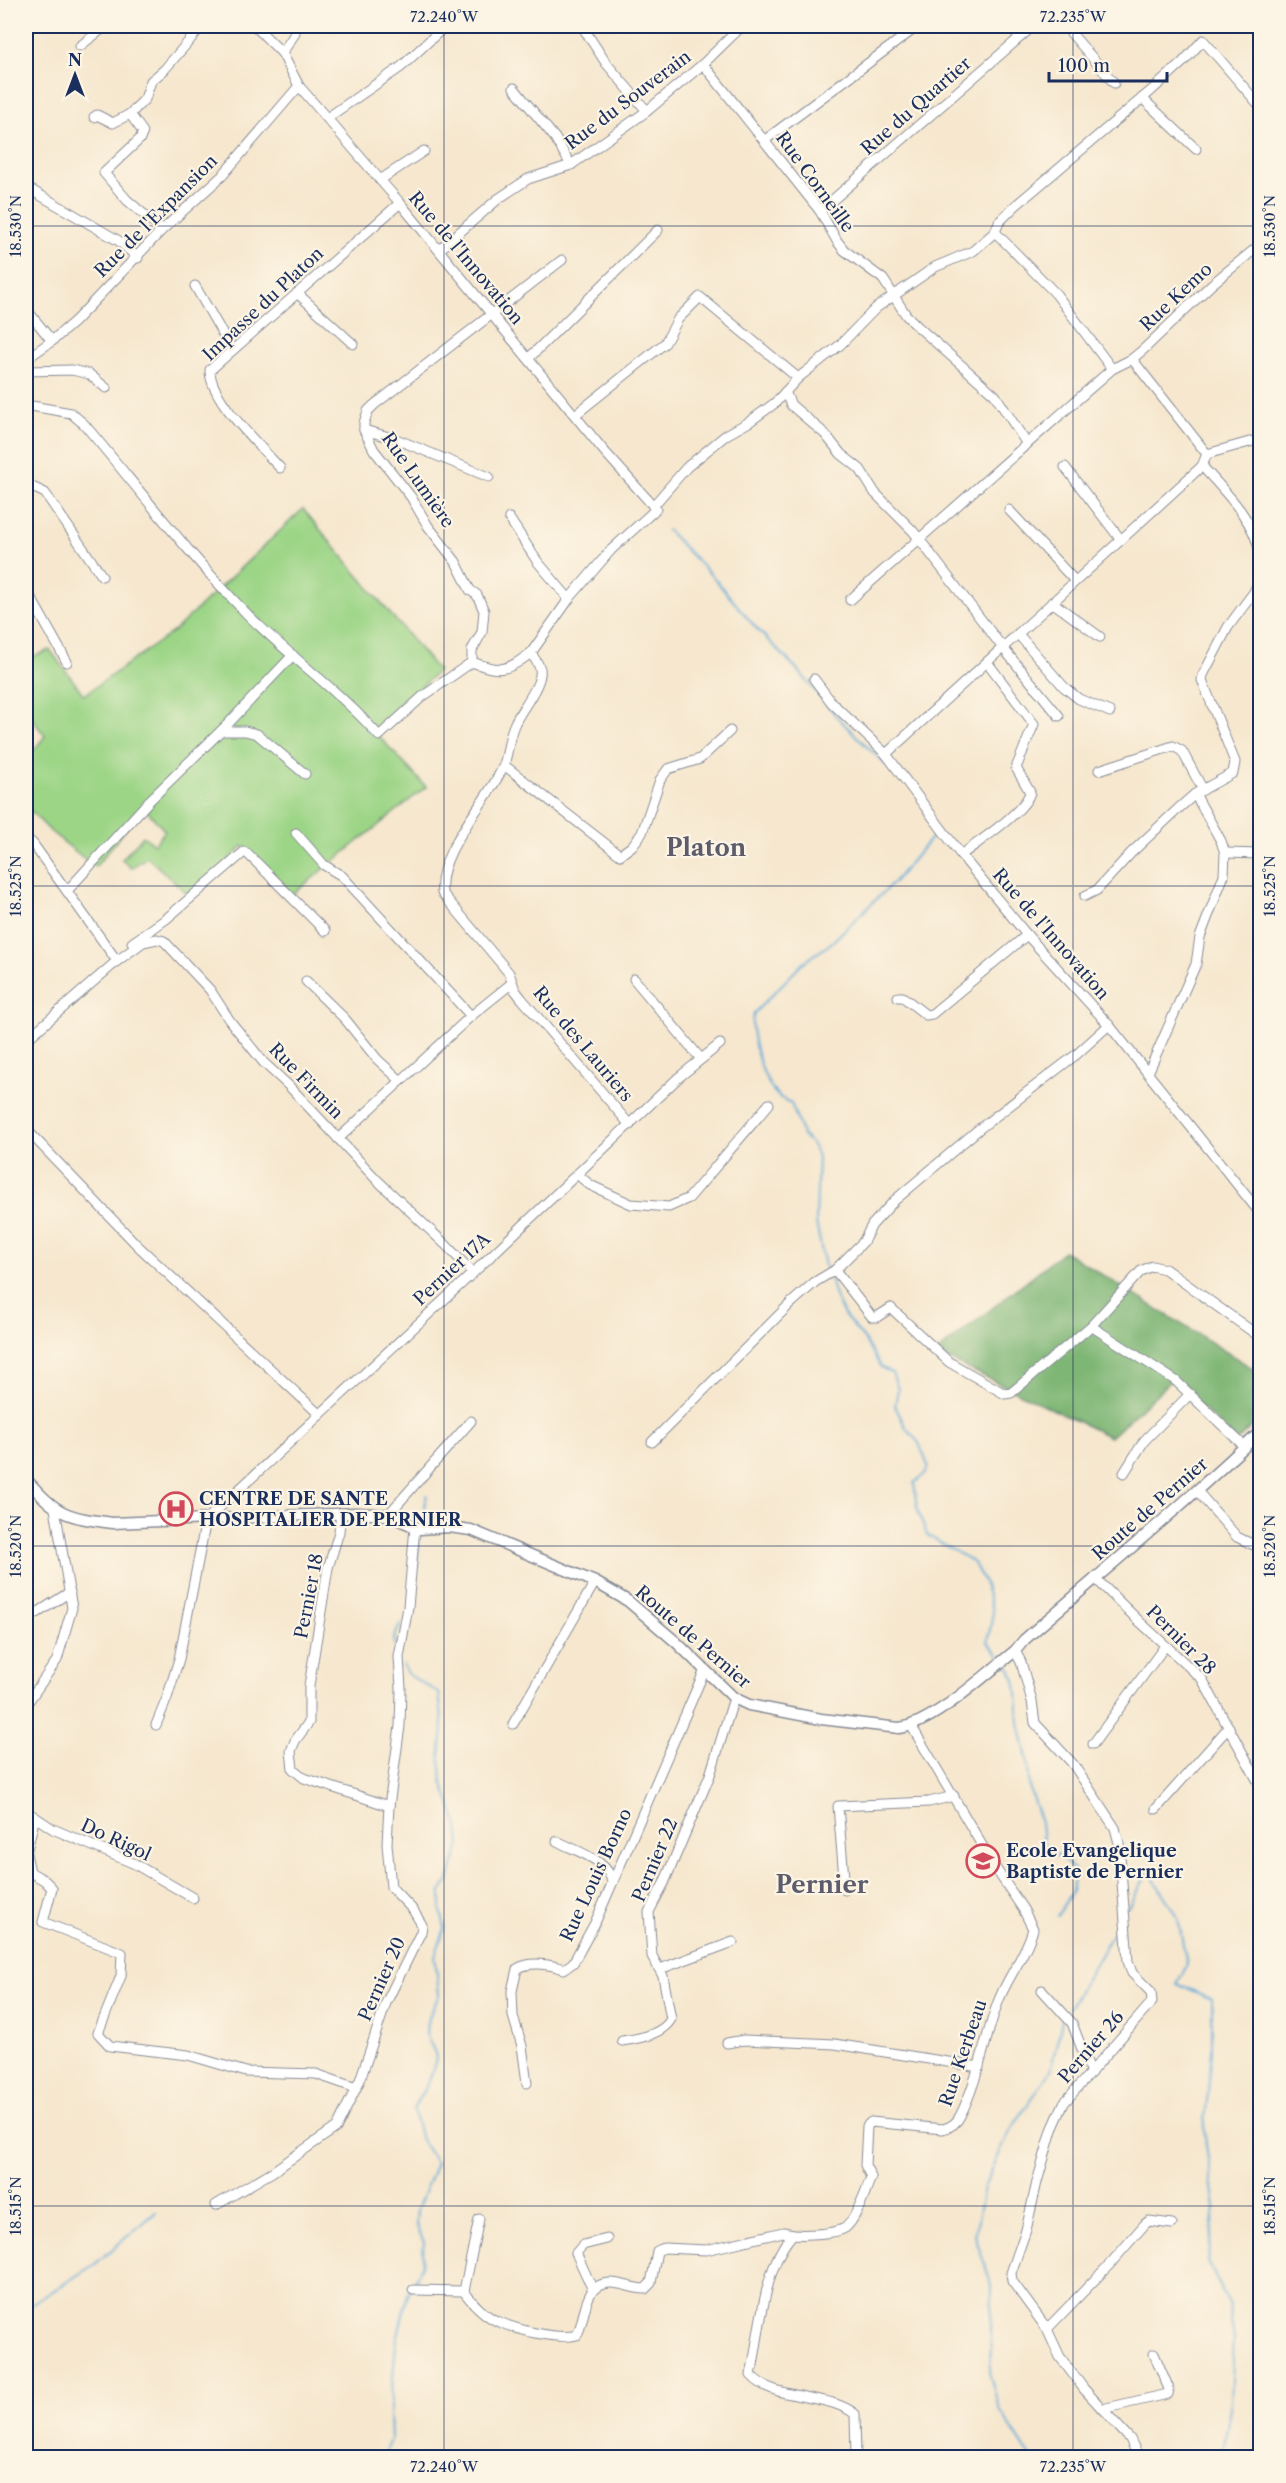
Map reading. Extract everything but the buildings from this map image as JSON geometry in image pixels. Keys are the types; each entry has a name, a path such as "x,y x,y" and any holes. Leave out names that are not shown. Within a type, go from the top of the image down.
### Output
{"street":[{"path":"80,46 106,26"},
{"path":"94,117 97,115 113,123 130,114 145,99 151,81 164,70 202,26"},
{"name":"Rue de l'Innovation","path":"255,26 282,53 299,86 655,508"},
{"path":"282,53 297,26"},
{"path":"327,118 401,67 444,26"},
{"path":"582,26 606,63 647,111"},
{"name":"Rue du Souverain","path":"439,250 498,199 528,179 571,165 647,111 703,64 742,26"},
{"path":"765,140 918,26"},
{"name":"Rue du Quartier","path":"820,211 1033,26"},
{"path":"1065,26 1114,83"},
{"path":"26,405 71,413 84,424 194,556 249,616 354,709 379,736 422,697 472,662 490,669 510,669 531,653 569,599 611,550 655,508 687,467 726,435 775,403 798,378 840,345 876,308 894,294 935,267 973,250 995,232 999,222 1035,188 1184,62 1203,40 1260,106"},
{"name":"Rue Corneille","path":"703,64 820,211 837,242 883,279 906,315 995,394 1027,444"},
{"name":"Rue de l'Expansion","path":"26,359 52,342 138,258 162,230 222,176 299,86"},
{"path":"514,88 555,138 571,165"},
{"path":"1142,98 1196,149"},
{"path":"130,114 143,132 141,139 104,173 127,200 162,230"},
{"path":"380,180 424,151"},
{"path":"26,187 119,242 138,258"},
{"name":"Impasse du Platon","path":"280,468 216,395 210,379 210,370 400,203"},
{"path":"529,358 658,230"},
{"path":"995,232 1056,294 1112,369"},
{"name":"Rue Kemo","path":"850,600 1112,369 1132,359 1212,284 1260,245"},
{"name":"Rue Lumière","path":"472,662 472,650 482,632 484,611 477,595 470,590 456,562 428,526 411,496 374,450 364,430 365,416 374,405 562,260"},
{"path":"195,286 232,350"},
{"path":"297,293 353,344"},
{"path":"575,415 665,344 678,319 700,297 798,378"},
{"path":"26,309 52,342"},
{"path":"1132,359 1207,454"},
{"path":"26,371 72,370 89,374 106,388"},
{"path":"785,392 791,405 825,434 841,454 860,469 875,493 903,520 1059,716"},
{"path":"364,430 396,439 489,477"},
{"path":"1207,454 1260,439"},
{"path":"886,754 1202,466 1207,454"},
{"path":"1202,466 1247,519 1258,540 1260,552"},
{"path":"1065,467 1120,540"},
{"path":"26,486 45,493 102,576"},
{"path":"1009,510 1075,581"},
{"path":"509,518 537,561 569,599"},
{"path":"1085,896 1098,890 1131,853 1199,792 1233,773 1234,762 1202,680 1228,627 1254,592 1260,579"},
{"path":"26,589 67,662"},
{"path":"1052,602 1100,638"},
{"path":"1018,634 1065,687 1079,699 1110,712"},
{"name":"Rue des Lauriers","path":"531,653 539,665 540,677 514,724 504,765 480,809 466,823 446,863 440,881 442,893 509,973 522,999 630,1125"},
{"path":"67,891 149,801 221,731 293,655"},
{"path":"961,855 1013,814 1028,799 1030,792 1016,768 1034,724 987,662"},
{"name":"Rue de l'Innovation","path":"814,679 832,703 886,754 961,855 1027,935 1108,1025 1260,1213"},
{"path":"221,731 245,731 257,734 305,774"},
{"path":"504,765 620,855 632,846 642,833 660,780 668,770 700,759 730,731"},
{"path":"1099,770 1173,746 1182,751 1225,853 1224,875 1200,937 1196,964 1148,1074"},
{"path":"296,833 324,865 342,876 471,1016"},
{"path":"26,838 33,844 115,959"},
{"path":"26,1040 115,959 244,852 325,931"},
{"path":"1225,853 1260,854"},
{"path":"898,997 903,997 926,1015 932,1014 1027,935"},
{"name":"Rue Firmin","path":"115,959 143,942 157,939 164,941 210,990 230,1021 264,1063 473,1273"},
{"path":"634,979 701,1059"},
{"path":"306,981 345,1019 377,1059 401,1081"},
{"path":"338,1139 471,1016 512,983"},
{"path":"652,1442 790,1304 815,1282 835,1270 863,1242 879,1216 903,1194 979,1129 1077,1054 1108,1025"},
{"name":"Pernier 17A","path":"206,1520 701,1059 720,1044"},
{"path":"577,1174 590,1185 631,1204 669,1206 689,1198 769,1104"},
{"path":"26,1129 137,1245 320,1415"},
{"path":"835,1270 869,1315 877,1317 891,1308 949,1362 1005,1394 1011,1393 1091,1326 1141,1271 1152,1266 1159,1266 1182,1280 1260,1337"},
{"path":"1091,1326 1176,1381 1245,1447"},
{"path":"1124,1473 1144,1441 1190,1394"},
{"path":"388,1515 471,1421"},
{"name":"Route de Pernier","path":"26,1479 55,1509 82,1519 113,1523 341,1513 388,1515 420,1529 458,1527 471,1530 595,1582 628,1601 676,1642 704,1672 734,1698 749,1705 820,1719 884,1728 912,1727 963,1692 1015,1651 1024,1640 1095,1578 1198,1492 1260,1432"},
{"path":"1198,1492 1237,1537 1260,1548"},
{"path":"26,1705 57,1660 72,1608 55,1509"},
{"name":"Pernier 18","path":"341,1513 339,1532 328,1569 309,1686 309,1722 295,1741 291,1751 293,1768 296,1773 317,1784 389,1806"},
{"path":"156,1725 179,1659 206,1520"},
{"name":"Pernier 20","path":"216,2205 251,2186 337,2127 356,2088 386,2002 421,1932 422,1925 413,1910 391,1887 387,1844 389,1806 400,1726 399,1658 408,1607 415,1527"},
{"name":"Pernier 28","path":"1095,1578 1202,1679 1260,1785"},
{"path":"513,1724 595,1582"},
{"path":"26,1620 70,1592"},
{"path":"1093,1744 1165,1646"},
{"name":"Pernier 26","path":"1015,1651 1021,1662 1032,1701 1035,1723 1073,1764 1115,1828 1119,1843 1128,1961 1132,1973 1151,1992 1152,2002 1064,2103 1052,2130 1026,2230 1011,2273 1012,2281 1047,2329 1060,2357 1102,2409 1130,2439 1139,2457"},
{"name":"Rue Louis Borno","path":"527,2083 522,2046 513,2016 512,1991 517,1969 524,1964 532,1964 564,1969 573,1963 595,1923 704,1672"},
{"name":"Pernier 22","path":"622,2042 654,2033 670,2023 671,2015 660,1969 652,1956 649,1940 649,1912 664,1883 710,1775 734,1698"},
{"name":"Rue Kerbeau","path":"794,2234 838,2230 846,2227 871,2177 865,2165 867,2126 870,2122 942,2129 951,2127 960,2118 997,2003 1033,1929 912,1727"},
{"path":"1156,1809 1228,1727"},
{"path":"845,1890 838,1806 929,1802 954,1796"},
{"name":"Do Rigol","path":"26,1811 53,1829 135,1864 193,1898"},
{"path":"35,1817 26,1853 30,1872 52,1888 44,1922 122,1953 122,1976 98,2033 110,2046 188,2055 246,2072 316,2074 356,2088"},
{"path":"557,1841 602,1865 610,1872 612,1884"},
{"path":"660,1969 733,1942"},
{"path":"1042,1990 1072,2023 1091,2073"},
{"path":"727,2043 744,2040 835,2044 978,2067"},
{"path":"479,2219 464,2291 468,2298 498,2322 567,2337 577,2335 588,2296 600,2284 613,2283 645,2289 651,2283 657,2251 664,2248 706,2250 783,2232 794,2234"},
{"path":"1047,2329 1145,2224 1149,2221 1172,2224"},
{"path":"794,2234 784,2245 766,2296 751,2375 757,2382 784,2392 847,2407 855,2414 856,2457"},
{"path":"593,2290 576,2253 583,2245 607,2239"},
{"path":"413,2290 464,2291"},
{"path":"1102,2409 1168,2394 1169,2389 1154,2354"}],"green space":[{"path":"303,509 438,671 374,731 426,787 288,898 243,846 217,873 189,895 147,857 131,868 122,859 143,836 154,844 165,831 144,807 95,867 51,832 26,806 26,760 45,736 26,710 26,659 50,650 84,695 174,631"},
{"path":"1064,1251 1260,1373 1260,1418 1237,1441 1172,1380 1110,1437 936,1353"}],"waterway":[{"path":"667,530 714,578 756,628 797,669 837,717 895,774"},
{"path":"826,1271 816,1223 818,1156 811,1143 803,1136 791,1103 779,1097 773,1090 762,1069 753,1032 754,1013 804,962 830,944 894,882 932,837 934,833 927,817"},
{"path":"830,1279 844,1315 864,1339 881,1367 892,1373 898,1389 895,1406 906,1428 919,1443 928,1466 925,1474 914,1483 917,1508 927,1535 973,1562 984,1582 993,1612 988,1642 999,1656"},
{"path":"421,1525 427,1495"},
{"path":"413,1596 420,1533"},
{"path":"396,1649 394,1638 401,1623"},
{"path":"383,2458 391,2440 390,2409 396,2344 407,2297 422,2266 424,2242 416,2224 417,2210 436,2163 421,2140 413,2109 430,2079 436,2059 426,2034 427,2022 439,1995 435,1956 445,1928 441,1910 441,1892 449,1880 460,1845 458,1826 442,1782 440,1757 443,1728 439,1693 409,1675 403,1665"},
{"path":"1008,1665 1015,1680 1030,1791 1041,1823 1043,1841 1052,1854 1060,1856 1075,1871 1072,1891 1057,1916"},
{"path":"1128,1907 1149,1871 1178,1918 1187,1965 1177,1984 1212,1999 1212,2051 1204,2130 1215,2208 1208,2262 1228,2302 1234,2339 1231,2402 1222,2458"},
{"path":"1069,2008 1121,1920"},
{"path":"1031,2458 1000,2410 990,2377 992,2286 975,2236 984,2187 1009,2133 1050,2071 1063,2017"},
{"path":"26,2308 95,2264 156,2212"}],"place":[{"name":"CENTRE DE SANTE HOSPITALIER DE PERNIER","path":"176,1509"},
{"name":"Ecole Evangelique Baptiste de Pernier","path":"983,1861"}],"district":[{"name":"Platon","path":"706,847"},
{"name":"Pernier","path":"822,1884"}]}
